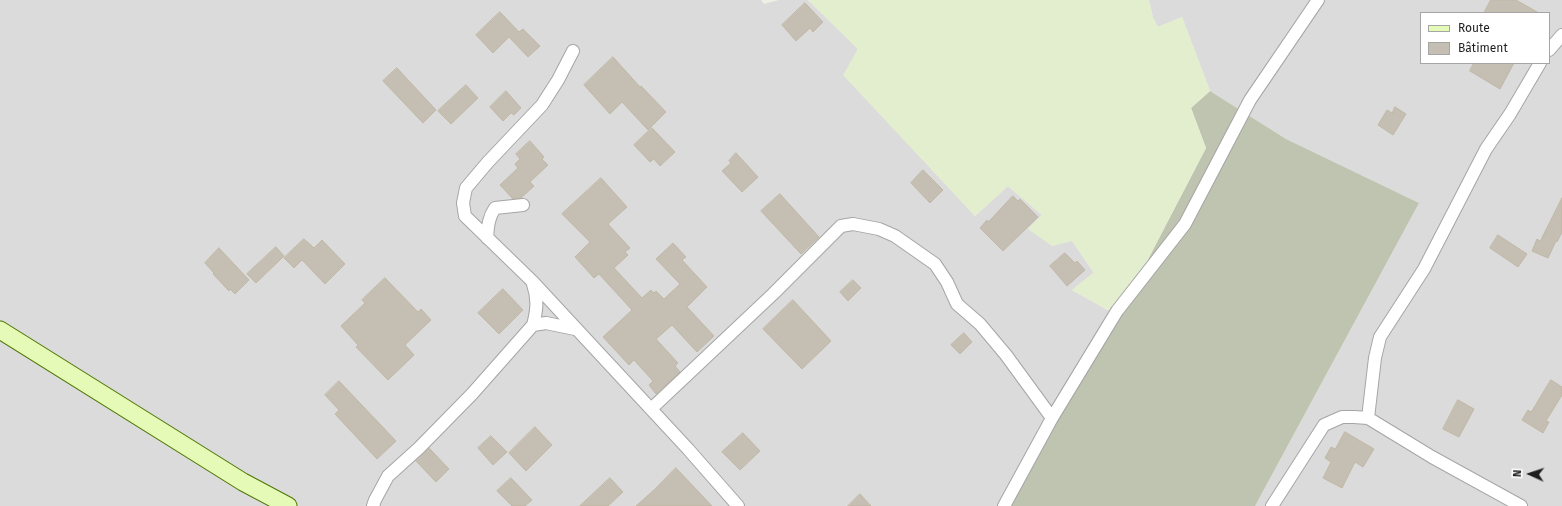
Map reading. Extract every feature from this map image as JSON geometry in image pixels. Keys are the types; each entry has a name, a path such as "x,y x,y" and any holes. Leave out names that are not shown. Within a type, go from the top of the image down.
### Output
{"main road":[{"path":"0,330 242,482 288,506"}],"street":[{"path":"1004,506 1052,418 1117,311 1185,224 1250,100 1318,0"},
{"path":"1550,49 1562,35"},
{"path":"573,51 558,80 542,105 488,162 466,188 463,203 465,216 533,282 738,506"},
{"path":"1368,418 1375,358 1380,337 1424,269 1486,148 1510,114 1539,64"},
{"path":"487,238 488,223 495,208 501,206 524,205"},
{"path":"650,409 773,294 841,226 853,224 879,229 895,236 935,264 947,282 957,304 980,324 1006,355 1052,418"},
{"path":"373,506 388,476 419,448 472,394 533,325 537,296 533,282"},
{"path":"533,325 546,322 575,328"},
{"path":"1272,506 1324,425 1342,417 1368,418 1432,457 1521,506"}],"shaded area":[{"path":"0,0 761,0 764,4 779,0 808,0 858,49 844,75 975,216 1008,186 1042,215 1028,229 1072,241 1094,273 1072,290 1111,312 1008,506 0,506"},
{"path":"808,0 1149,0 1153,18 1158,27 1182,17 1210,91 1191,108 1206,148 1143,269 1111,312 1072,290 1094,272 1072,241 1052,246 1028,229 1042,215 1008,186 975,216 843,75 858,49"},
{"path":"1149,0 1562,0 1562,506 1255,506 1419,203 1286,139 1210,91 1182,17 1158,27 1153,18"},
{"path":"1210,91 1286,139 1419,203 1255,506 1008,506 1143,269 1206,148 1191,108"}],"building":[{"path":"1491,0 1516,0 1537,12 1485,12"},
{"path":"805,3 823,22 813,32 810,28 796,41 782,25"},
{"path":"500,12 519,32 523,29 540,46 528,57 509,37 493,53 476,35"},
{"path":"613,57 640,87 641,86 666,112 648,130 622,102 610,114 584,85"},
{"path":"1474,64 1513,64 1500,89 1470,71"},
{"path":"397,68 436,110 423,123 383,81"},
{"path":"466,85 478,98 451,124 438,111"},
{"path":"506,91 521,108 514,115 511,113 503,121 490,107"},
{"path":"1395,107 1406,114 1393,135 1378,125 1387,110 1392,113"},
{"path":"652,128 675,152 660,166 654,159 650,162 634,145"},
{"path":"530,141 544,157 542,159 548,165 530,182 534,186 521,198 513,199 500,185 518,168 515,164 520,159 516,154"},
{"path":"736,153 758,177 742,192 722,171 731,163 729,161"},
{"path":"923,170 943,190 930,203 911,183"},
{"path":"601,178 627,207 608,224 630,248 625,252 628,255 614,268 642,298 651,290 654,293 656,291 664,299 680,284 656,259 673,243 686,257 682,260 707,287 687,307 714,336 697,352 672,325 656,339 678,363 675,366 680,372 656,394 649,385 653,381 634,360 629,365 603,337 632,310 599,274 594,278 575,257 590,242 562,214"},
{"path":"780,194 819,237 801,254 761,211"},
{"path":"1013,196 1018,201 1020,199 1038,217 1003,251 980,228 987,220 988,222"},
{"path":"1562,198 1562,232 1548,258 1532,251 1537,239 1540,241"},
{"path":"1498,235 1527,254 1518,267 1490,248"},
{"path":"304,239 314,248 322,240 345,264 325,284 302,260 294,268 284,258"},
{"path":"276,247 284,256 256,283 247,274"},
{"path":"219,248 249,280 235,294 230,289 229,291 205,263"},
{"path":"1065,253 1075,263 1077,261 1085,270 1067,286 1050,266"},
{"path":"385,278 418,312 421,309 431,320 405,345 414,355 388,380 356,347 358,345 341,326 365,303 362,300"},
{"path":"853,280 861,288 848,301 840,292"},
{"path":"503,289 523,310 499,334 478,313"},
{"path":"793,300 831,341 802,369 763,329"},
{"path":"964,333 972,342 960,354 951,345"},
{"path":"1551,380 1562,387 1562,395 1546,421 1549,422 1543,433 1522,420 1528,410 1531,412"},
{"path":"339,381 396,441 377,459 335,414 339,410 325,395"},
{"path":"1458,400 1474,409 1459,437 1443,429"},
{"path":"535,427 552,445 526,471 509,453"},
{"path":"1345,432 1374,449 1363,467 1355,462 1342,488 1323,478 1331,462 1325,458 1331,447 1335,449"},
{"path":"743,433 760,451 740,470 722,452"},
{"path":"491,436 507,452 493,465 478,448"},
{"path":"429,448 449,469 436,482 416,461"},
{"path":"676,468 712,506 636,506 654,490"},
{"path":"511,478 532,500 525,506 512,506 497,491"},
{"path":"610,478 623,492 608,506 580,506"},
{"path":"860,494 871,506 848,506"}]}
